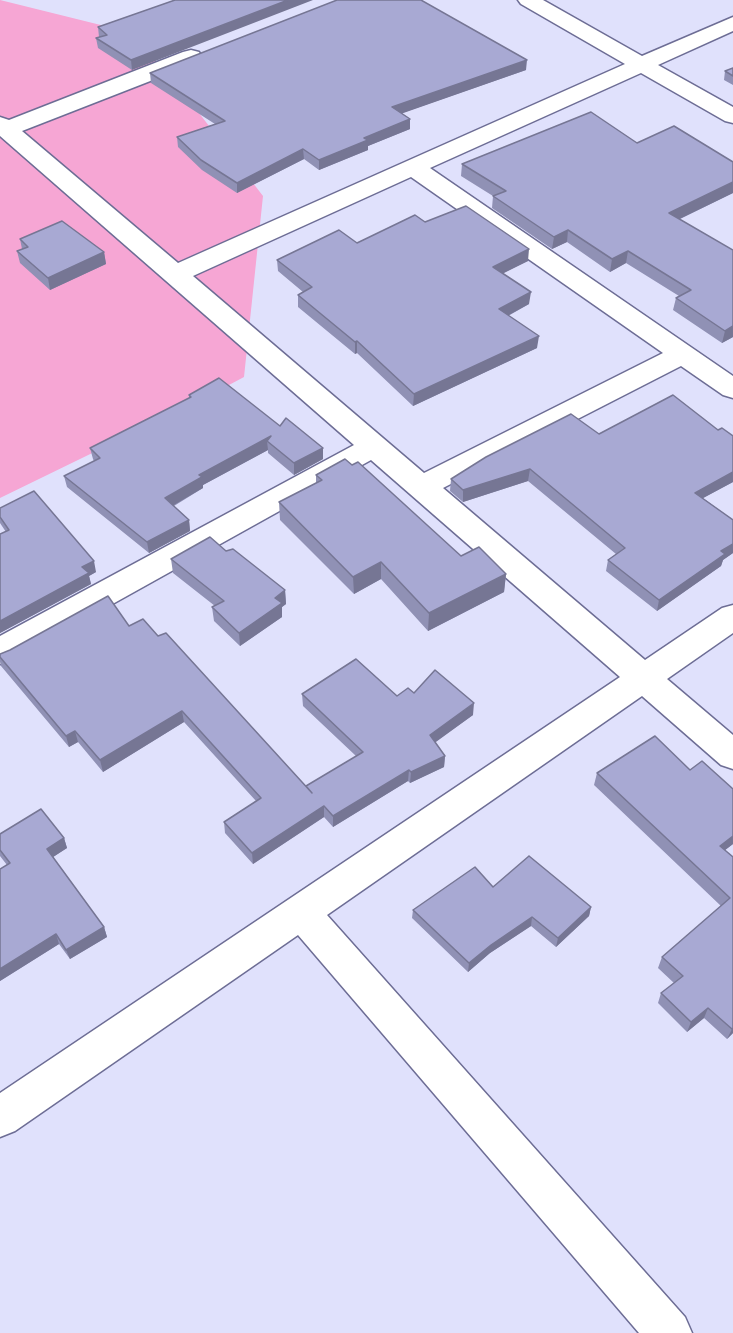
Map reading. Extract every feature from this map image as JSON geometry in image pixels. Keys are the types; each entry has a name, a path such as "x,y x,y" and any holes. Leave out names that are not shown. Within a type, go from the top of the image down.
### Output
{"street":[{"path":"528,0 733,117"},
{"path":"175,274 733,23"},
{"path":"205,51 3,126 733,755"},
{"path":"413,167 733,389"},
{"path":"421,487 683,354"},
{"path":"0,651 374,446"},
{"path":"0,1117 733,617"},
{"path":"301,912 669,1333"}],"shaded area":[{"path":"0,0 137,34 151,57 172,78 263,196 244,377 0,498"}],"building":[{"path":"175,0 288,0 131,60 96,38 107,35 98,27"},
{"path":"337,0 421,0 527,60 392,107 410,119 364,138 368,140 319,160 303,149 237,183 201,160 177,137 225,121 150,73"},
{"path":"733,68 733,76 725,71"},
{"path":"591,112 637,143 674,126 733,162 733,182 669,213 733,250 733,326 725,331 676,298 691,290 628,251 612,259 568,230 554,237 493,196 506,191 462,164"},
{"path":"466,206 529,249 493,267 531,292 499,309 539,336 414,394 357,341 355,342 298,295 312,287 277,260 339,230 357,243 415,215 425,222"},
{"path":"62,221 104,252 48,278 17,251 28,247 20,239"},
{"path":"219,378 280,426 286,418 323,448 294,463 267,441 271,436 199,475 202,477 165,498 189,520 147,542 64,476 100,458 90,448 191,397 189,395"},
{"path":"673,395 718,430 722,428 733,436 733,472 695,493 733,520 733,544 721,551 725,554 659,600 608,560 625,548 530,469 463,490 451,479 486,457 571,414 599,434"},
{"path":"345,459 352,465 358,462 461,556 479,547 506,574 429,613 381,562 353,577 279,502 322,480 316,475"},
{"path":"34,491 94,561 82,567 89,573 0,621 0,534 9,530 0,517 0,508"},
{"path":"210,537 226,551 233,549 285,590 275,598 282,603 239,633 212,607 224,601 171,559"},
{"path":"108,596 129,626 143,619 158,636 166,633 312,793 306,786 363,752 302,694 356,659 397,696 408,688 414,693 435,670 474,703 430,735 445,756 411,772 409,770 333,816 324,806 252,853 224,822 261,798 182,711 100,760 75,731 66,736 0,657 0,654"},
{"path":"655,736 690,770 702,761 733,789 733,836 720,846 733,857 732,1029 708,1008 691,1022 661,993 683,976 662,957 730,898 597,773"},
{"path":"41,809 64,838 47,849 104,927 66,950 56,934 0,969 0,869 10,863 0,850 0,834"},
{"path":"529,856 591,907 558,938 532,917 469,963 413,910 475,867 493,887"}]}
